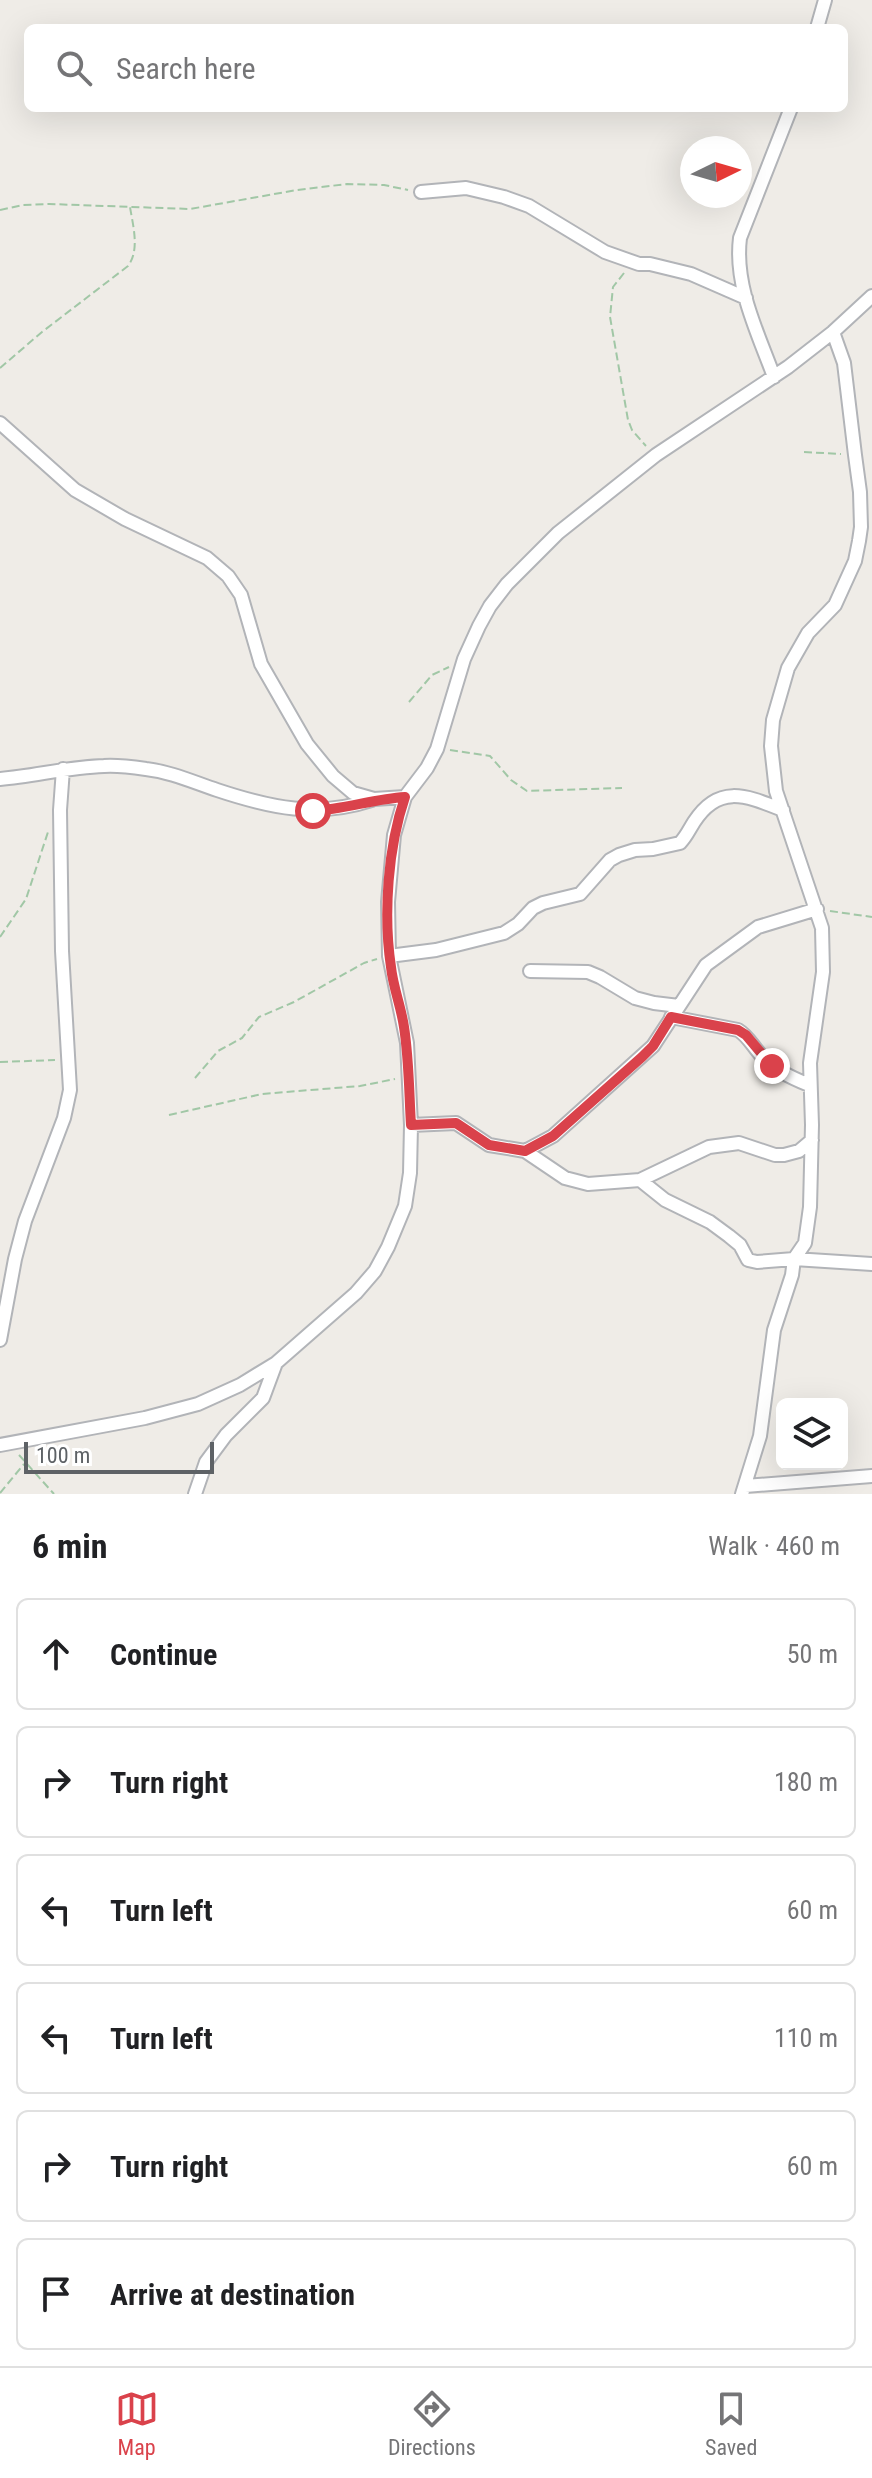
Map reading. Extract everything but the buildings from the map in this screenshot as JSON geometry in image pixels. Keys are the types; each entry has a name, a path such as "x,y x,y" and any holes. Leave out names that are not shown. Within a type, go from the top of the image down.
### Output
{"street":[{"path":"818,24 825,0"},
{"path":"774,377 751,321 738,253 740,238 789,112"},
{"path":"421,192 466,188 517,202 529,206 605,252 639,264 691,274 746,298"},
{"path":"6,1445 145,1418 198,1404 240,1385 276,1363 356,1293 375,1271 405,1206 410,1173 411,1125 404,1023 389,956 388,902 394,835 405,797 437,749 464,659 490,606 525,563 558,533 656,455 774,377 833,332 872,296"},
{"path":"833,332 844,363 861,527 855,561 835,605 798,648 788,668 773,720 771,746 776,791 822,928 823,972 809,1085 812,1140 810,1207 805,1243 794,1259 792,1275 774,1330 760,1436 744,1490 872,1476"},
{"path":"0,423 75,490 125,519 207,558 228,576 241,595 261,664 307,744 343,786 353,793 374,799"},
{"path":"0,779 105,765 150,769 284,808 313,811 343,809 374,799 405,797"},
{"path":"0,1340 25,1221 64,1118 70,1090 62,951 60,810 63,769"},
{"path":"389,956 436,950 504,933 533,908 580,894 610,860 619,855 680,843 704,810 722,796 736,795 783,810"},
{"path":"525,1151 553,1136 653,1046 706,965 746,934 771,922 817,909"},
{"path":"530,971 588,972 635,998 738,1030 772,1066 809,1085"},
{"path":"411,1125 456,1123 489,1145 525,1151 546,1167 578,1183 640,1180 709,1147 739,1143 784,1155 799,1151 812,1140"},
{"path":"640,1180 665,1200 710,1222 729,1236 740,1245 748,1260 794,1259 872,1264"},
{"path":"195,1494 206,1462 226,1435 263,1398 276,1363"}],"path":[{"path":"0,210 49,204 190,209 347,184 384,185 421,192"},
{"path":"0,368 128,266 134,258 130,207"},
{"path":"639,264 623,274 613,287 610,317 628,420 641,442 656,455"},
{"path":"804,452 855,455"},
{"path":"409,702 432,675 464,659"},
{"path":"437,749 490,756 511,780 527,791 622,788"},
{"path":"0,937 26,899 49,830"},
{"path":"817,909 872,917"},
{"path":"195,1078 218,1051 242,1038 259,1017 294,1002 364,963 389,956"},
{"path":"0,1062 69,1060"},
{"path":"169,1115 262,1094 360,1086 408,1076"},
{"path":"6,1445 54,1494"},
{"path":"0,1493 25,1463"}],"route":[{"path":"313,811 343,809 374,799 405,797 394,835 388,902 389,956 407,1043 411,1125 456,1123 489,1145 525,1151 553,1136 642,1057 653,1046 671,1017 738,1030 772,1066"}]}
